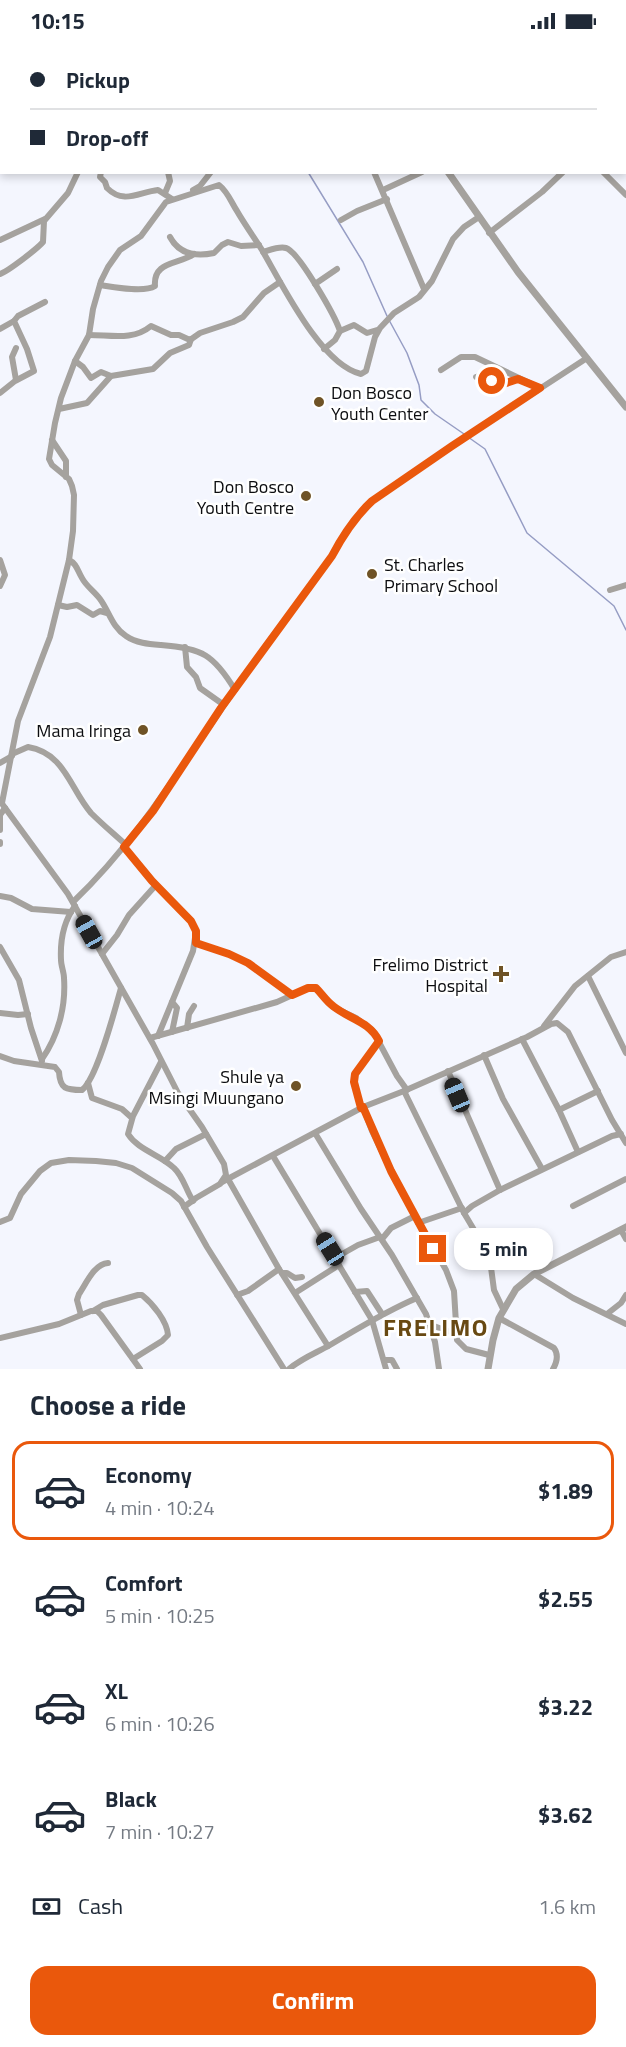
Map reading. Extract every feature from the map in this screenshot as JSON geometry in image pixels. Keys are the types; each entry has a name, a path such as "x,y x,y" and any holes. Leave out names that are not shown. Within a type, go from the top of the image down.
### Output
{"street":[{"path":"0,240 45,219 68,193 77,174"},
{"path":"101,174 107,188 121,198 141,196 154,191 172,199"},
{"path":"165,194 170,181 168,174"},
{"path":"192,193 210,174"},
{"path":"213,174 315,339 324,349 357,374 363,374 366,371 375,337 380,328 424,290 432,281 453,239 464,227 479,217"},
{"path":"376,174 424,290"},
{"path":"383,190 418,174"},
{"path":"449,174 518,272 626,407"},
{"path":"489,233 542,192 561,174"},
{"path":"605,174 626,195"},
{"path":"0,830 0,815 20,714 46,651 69,560 74,504 72,486 48,459 59,409 75,361 89,334 100,285 120,250 141,236 165,203 217,185 224,190"},
{"path":"341,220 387,199"},
{"path":"0,280 3,273 31,254 43,242 45,219"},
{"path":"170,237 182,252 194,254 214,253 228,242 241,246 290,249 315,284 340,331"},
{"path":"100,285 133,290 150,289 154,286 158,270 164,265 183,260 194,254"},
{"path":"315,284 337,269"},
{"path":"75,361 91,378 101,372 111,376 153,369 170,353 189,345 191,339 200,333 243,317 264,293 280,282"},
{"path":"0,329 18,316 45,302"},
{"path":"0,393 34,369 14,321"},
{"path":"324,349 335,340 340,331 354,325 369,334 380,328"},
{"path":"89,334 126,337 146,331 151,326 171,335 191,339"},
{"path":"16,348 12,357 16,380"},
{"path":"441,370 460,357 469,356 479,358 540,388"},
{"path":"43,1062 60,1022 64,988 60,959 63,932 64,924 73,907 153,811 224,705 332,556 346,531 372,501 587,358"},
{"path":"59,409 87,403 111,376"},
{"path":"476,377 481,376 500,384"},
{"path":"489,390 518,379"},
{"path":"52,440 66,461 66,477"},
{"path":"0,560 5,575 0,586"},
{"path":"69,560 76,566 83,580 98,597 112,622 127,637 143,643 184,647 197,651 218,664 235,690"},
{"path":"610,590 626,585"},
{"path":"58,605 67,607 77,605 93,615 100,611 107,613"},
{"path":"184,647 187,667 196,677 200,688 224,705"},
{"path":"0,762 28,747 49,755 64,771 91,812 125,846 156,885 195,927 196,943 158,1036"},
{"path":"2,804 73,907 102,954 150,1038 178,1093 224,1164 225,1181 328,1346"},
{"path":"102,954 129,915 156,885"},
{"path":"0,896 11,898 32,909 73,907"},
{"path":"196,943 243,960 292,995"},
{"path":"0,947 19,980 43,1062"},
{"path":"543,1028 569,991 611,957 626,952"},
{"path":"588,976 625,1050"},
{"path":"79,1090 85,1088 88,1083 104,1044 122,988"},
{"path":"150,1038 277,1002 308,988 316,988 333,1006 365,1024 379,1041 406,1091 463,1210 490,1260 494,1290 503,1309"},
{"path":"172,1002 177,1008 172,1032"},
{"path":"187,1028 194,1006"},
{"path":"0,1013 28,1014"},
{"path":"184,1208 225,1181 362,1108 406,1091 557,1023 568,1032 626,1143"},
{"path":"522,1039 578,1152"},
{"path":"379,1041 355,1074 354,1082 362,1108 391,1171 453,1286 456,1334 461,1346 489,1355"},
{"path":"484,1055 504,1099 542,1169"},
{"path":"0,1056 14,1061 43,1062 58,1070 62,1086 79,1090 92,1098 122,1109 132,1118"},
{"path":"161,1062 128,1130 130,1137 174,1168 181,1176 193,1201"},
{"path":"448,1071 500,1190"},
{"path":"88,1083 92,1098"},
{"path":"559,1110 598,1091"},
{"path":"315,1133 417,1298 430,1325 439,1369"},
{"path":"165,1161 176,1149 206,1134"},
{"path":"418,1223 463,1210 542,1169 612,1136 621,1134"},
{"path":"273,1156 372,1320 386,1369"},
{"path":"0,1222 10,1218 17,1200 40,1171 51,1163 69,1160 116,1163 132,1168 172,1193 184,1208 284,1369"},
{"path":"573,1206 626,1179"},
{"path":"335,1258 358,1245 381,1238 394,1226 415,1216"},
{"path":"488,1369 489,1355 499,1318 516,1289 534,1274 623,1229 626,1239"},
{"path":"81,1315 77,1300 78,1294 97,1267 108,1263"},
{"path":"295,1293 339,1265"},
{"path":"237,1295 248,1291 280,1271 295,1278 302,1277"},
{"path":"534,1274 573,1298 626,1324"},
{"path":"355,1292 367,1291 382,1314"},
{"path":"0,1338 33,1331 93,1311 103,1305 142,1295 164,1322 168,1335 133,1359"},
{"path":"607,1314 621,1303 626,1295"},
{"path":"290,1369 305,1357 382,1314 417,1298"},
{"path":"93,1311 101,1315 140,1369"},
{"path":"499,1318 554,1348 557,1352 557,1359 553,1369"},
{"path":"430,1325 456,1334"},
{"path":"384,1360 392,1360 397,1369"}],"waterway":[{"path":"309,174 363,262 387,316"},
{"path":"389,320 407,353 419,385 421,400 435,414 464,434"},
{"path":"468,437 485,449 527,533 614,606 626,630"}],"place":[{"name":"Don Bosco Youth Center","path":"319,402"},
{"name":"Don Bosco Youth Centre","path":"306,496"},
{"name":"St. Charles Primary School","path":"372,574"},
{"name":"Mama Iringa","path":"143,730"},
{"name":"Frelimo District Hospital","path":"501,974"},
{"name":"Shule ya Msingi Muungano","path":"296,1086"}],"district":[{"name":"FRELIMO","path":"436,1327"}],"route":[{"path":"433,1249 391,1171 363,1107 361,1108 354,1082 358,1069 379,1041 377,1036 365,1024 333,1006 316,988 308,988 292,995 248,963 196,943 196,931 191,921 152,881 124,847 141,828 221,708 282,626 362,511 372,501 540,388 518,379 503,384 492,381"}]}
